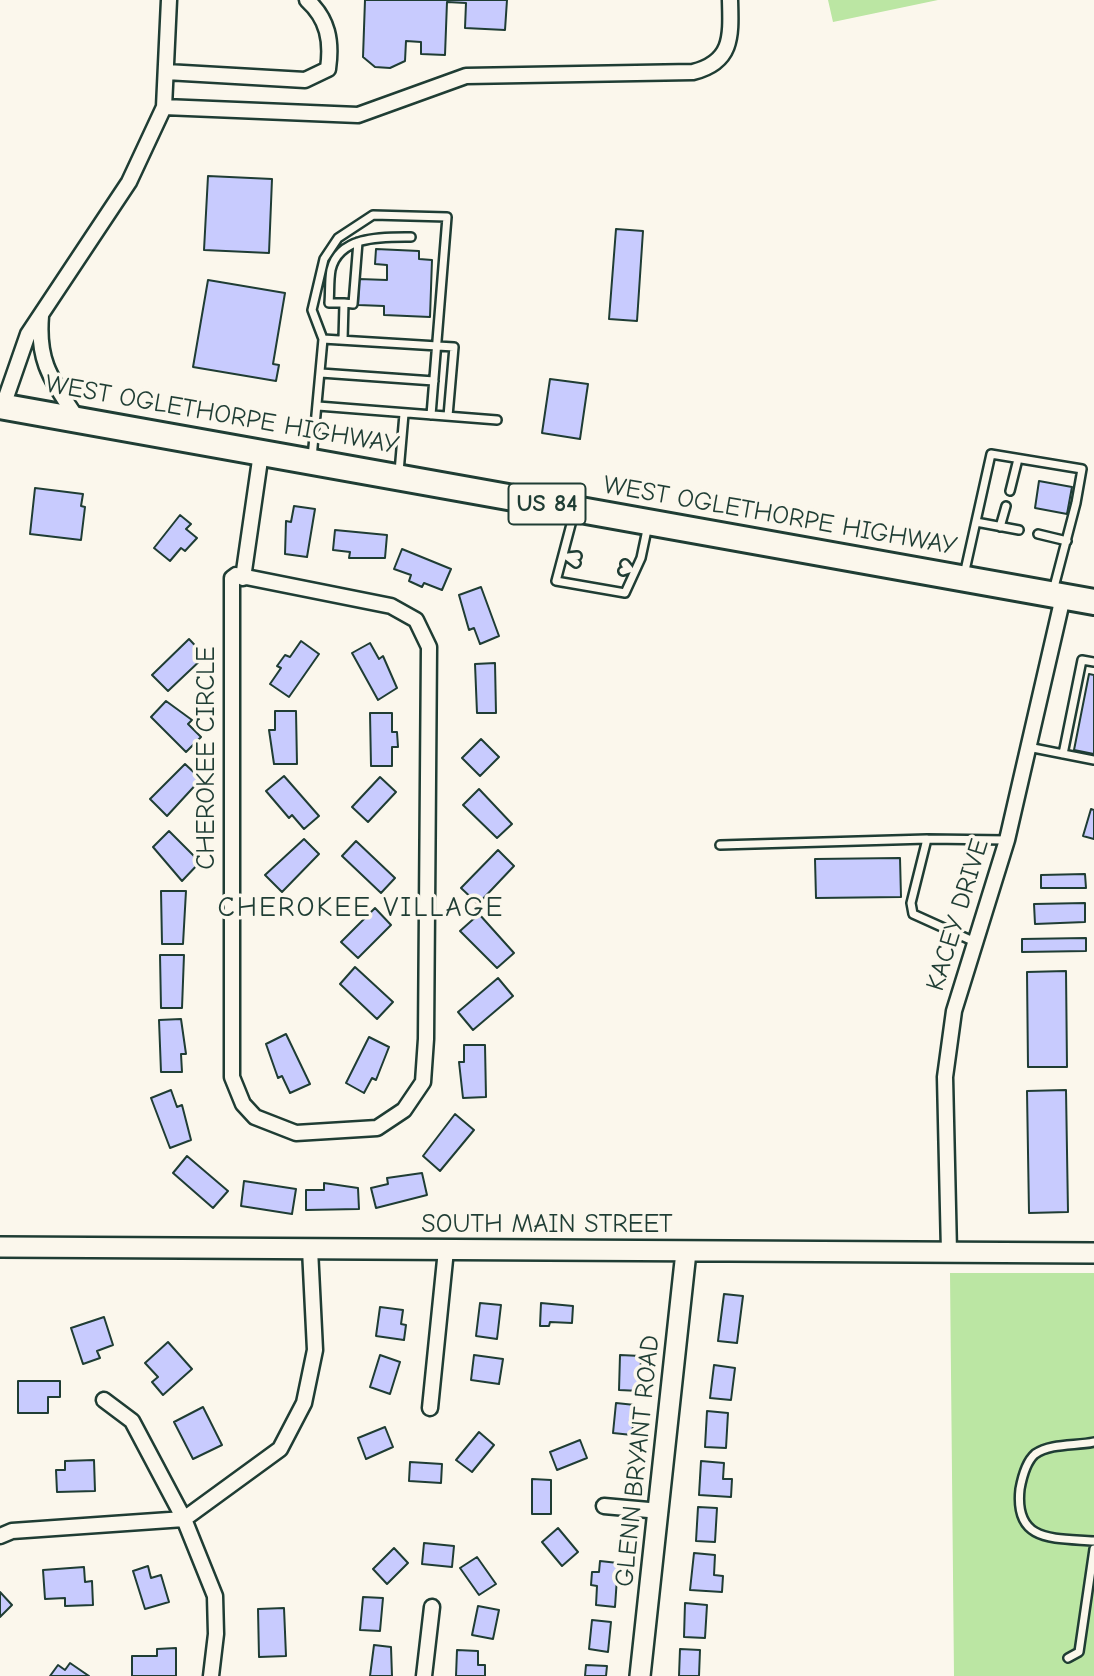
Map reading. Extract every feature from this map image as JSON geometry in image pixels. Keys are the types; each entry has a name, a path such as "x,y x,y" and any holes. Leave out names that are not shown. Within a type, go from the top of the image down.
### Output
{"highway":[{"name":"WEST OGLETHORPE HIGHWAY","path":"2,406 1094,602"}],"street":[{"path":"2,406 28,334 129,182 164,107 169,0"},
{"path":"166,72 305,80 328,69 330,51 327,24 307,0"},
{"path":"164,107 358,115 466,76 693,72 711,67 724,54 731,34 730,0"},
{"path":"41,315 39,343 45,367 78,420"},
{"name":"CHEROKEE CIRCLE","path":"243,578 261,453"},
{"name":"CHEROKEE CIRCLE","path":"236,575 243,578 391,606 416,620 429,647 426,1039 423,1082 404,1110 377,1128 296,1133 256,1117 243,1104 232,1077 232,578 236,575"},
{"name":"KACEY DRIVE","path":"949,1252 945,1077 954,1011 1007,840 1058,596"},
{"name":"SOUTH MAIN STREET","path":"0,1247 1094,1253"},
{"path":"0,1536 12,1531 184,1518 280,1449 304,1404 315,1350 310,1249"},
{"path":"430,1408 446,1250"},
{"name":"GLENN BRYANT ROAD","path":"640,1676 686,1252"},
{"path":"104,1401 132,1421 184,1518 215,1596 216,1634 211,1676"},
{"path":"604,1506 660,1511"},
{"path":"424,1676 432,1607"}],"lane":[{"path":"312,462 323,339 312,310 324,259 338,238 373,215 447,217 431,415"},
{"path":"358,242 353,304 329,303 331,267 345,248 358,242 375,236 411,237"},
{"path":"343,340 344,303"},
{"path":"323,339 454,347 448,416"},
{"path":"321,373 434,381"},
{"path":"318,406 497,420"},
{"path":"399,478 404,414"},
{"path":"963,579 991,454 1082,469 1058,596"},
{"path":"1010,491 1018,459"},
{"path":"1000,527 1006,506"},
{"path":"575,509 565,557 556,581 625,593 628,569 649,523"},
{"path":"976,522 1019,530"},
{"path":"1038,534 1067,541"},
{"path":"565,557 577,559"},
{"path":"1063,754 1082,660 1094,662"},
{"path":"1028,747 1094,760"},
{"path":"927,839 911,903 913,914 975,942"},
{"path":"720,845 927,839 1007,840"},
{"path":"1094,1442 1053,1447 1035,1455 1025,1470 1019,1512 1024,1523 1046,1537 1094,1541"},
{"path":"1068,1658 1079,1652 1082,1641 1094,1549"}],"green space":[{"path":"828,0 938,0 833,22"},
{"path":"950,1273 1094,1273 1094,1676 954,1676"}],"building":[{"path":"365,0 507,0 505,30 465,28 466,3 447,2 445,55 421,54 421,42 406,41 405,61 390,68 375,67 363,57"},
{"path":"208,176 272,179 269,253 204,250"},
{"path":"616,229 643,231 637,321 609,319"},
{"path":"376,249 419,251 419,259 432,260 430,317 384,315 384,306 358,305 359,279 387,280 387,265 375,264"},
{"path":"208,280 285,293 273,364 279,365 276,381 193,367"},
{"path":"550,379 588,384 580,439 542,433"},
{"path":"1039,481 1072,487 1067,514 1035,508"},
{"path":"35,488 83,494 81,506 85,507 81,540 30,534"},
{"path":"294,506 315,509 307,557 285,554 286,521 291,522"},
{"path":"180,515 191,524 186,529 197,538 185,551 181,548 170,561 154,548"},
{"path":"335,530 387,535 385,558 349,558 350,552 333,550"},
{"path":"402,549 451,569 442,590 424,583 422,587 409,581 411,575 394,569"},
{"path":"481,587 499,636 480,644 474,628 469,630 459,595"},
{"path":"189,639 205,656 168,691 152,675"},
{"path":"301,641 319,654 289,697 270,684 281,668 277,666 285,655 290,657"},
{"path":"370,643 379,659 383,656 397,688 378,700 352,653"},
{"path":"495,663 496,713 477,713 475,664"},
{"path":"1089,674 1094,675 1094,754 1074,750"},
{"path":"166,701 192,720 188,724 201,737 186,752 151,717"},
{"path":"275,711 296,711 297,764 274,764 269,730 275,730"},
{"path":"370,713 392,713 392,732 397,732 398,747 392,747 392,766 371,766"},
{"path":"481,739 499,757 480,776 462,758"},
{"path":"185,764 201,779 167,816 150,799"},
{"path":"284,776 319,816 304,829 292,815 289,818 266,791"},
{"path":"380,777 396,792 368,822 352,807"},
{"path":"479,789 512,824 497,838 463,805"},
{"path":"1091,809 1094,810 1094,839 1083,836"},
{"path":"169,831 200,862 182,881 153,847"},
{"path":"304,839 319,854 282,892 265,875"},
{"path":"356,841 395,878 381,893 342,856"},
{"path":"498,850 514,866 478,904 461,888"},
{"path":"900,858 901,897 816,898 815,859"},
{"path":"1085,874 1086,888 1041,888 1041,875"},
{"path":"161,891 186,891 183,944 162,944"},
{"path":"1085,903 1085,922 1035,924 1034,904"},
{"path":"375,908 391,925 358,958 341,942"},
{"path":"479,914 514,953 497,968 460,931"},
{"path":"1086,938 1086,951 1022,952 1022,939"},
{"path":"160,955 184,955 182,1008 161,1008"},
{"path":"355,967 393,1002 377,1019 340,984"},
{"path":"1066,971 1067,1067 1028,1067 1027,972"},
{"path":"498,978 513,996 473,1030 458,1012"},
{"path":"181,1019 186,1054 181,1054 182,1072 161,1072 159,1020"},
{"path":"286,1034 310,1084 290,1093 282,1076 278,1078 266,1044"},
{"path":"369,1037 389,1047 376,1080 372,1078 364,1093 346,1083"},
{"path":"464,1045 485,1045 486,1097 463,1098 459,1062 464,1062"},
{"path":"171,1090 177,1107 182,1105 191,1140 170,1148 151,1098"},
{"path":"1066,1090 1068,1212 1029,1213 1027,1091"},
{"path":"455,1114 474,1130 440,1171 423,1156"},
{"path":"187,1156 228,1191 213,1208 173,1173"},
{"path":"422,1173 427,1195 376,1208 371,1188 388,1184 387,1178"},
{"path":"244,1181 296,1189 292,1214 241,1206"},
{"path":"324,1183 358,1188 359,1209 306,1210 306,1190 324,1190"},
{"path":"724,1294 743,1296 737,1343 718,1341"},
{"path":"480,1303 501,1305 497,1339 476,1336"},
{"path":"541,1303 573,1306 572,1323 550,1322 549,1326 540,1326"},
{"path":"380,1307 403,1310 401,1324 406,1325 404,1340 376,1336"},
{"path":"104,1317 113,1345 97,1351 100,1358 83,1364 71,1328"},
{"path":"168,1342 192,1369 163,1395 152,1382 158,1377 145,1363"},
{"path":"380,1355 400,1362 390,1394 370,1387"},
{"path":"474,1355 503,1359 499,1384 471,1380"},
{"path":"620,1355 641,1356 640,1391 619,1390"},
{"path":"714,1365 735,1368 731,1400 710,1398"},
{"path":"18,1381 60,1381 60,1397 48,1397 48,1413 18,1413"},
{"path":"616,1403 635,1405 632,1435 613,1433"},
{"path":"203,1407 222,1445 193,1459 174,1422"},
{"path":"707,1411 728,1413 726,1448 705,1447"},
{"path":"385,1427 393,1447 366,1459 358,1438"},
{"path":"479,1432 494,1445 472,1472 456,1460"},
{"path":"580,1440 587,1458 557,1470 550,1452"},
{"path":"94,1460 95,1491 57,1492 56,1470 65,1470 65,1461"},
{"path":"701,1461 724,1463 723,1479 732,1479 731,1497 699,1495"},
{"path":"410,1462 442,1464 441,1483 409,1481"},
{"path":"532,1479 551,1480 551,1514 532,1514"},
{"path":"698,1507 717,1508 715,1542 696,1541"},
{"path":"558,1528 578,1552 562,1566 542,1542"},
{"path":"424,1543 454,1546 452,1567 422,1564"},
{"path":"394,1548 408,1563 387,1584 373,1569"},
{"path":"694,1553 715,1555 714,1575 723,1576 722,1592 690,1590"},
{"path":"477,1557 496,1584 479,1595 460,1568"},
{"path":"600,1561 618,1563 615,1607 596,1605 597,1586 591,1585 592,1572 599,1572"},
{"path":"148,1566 151,1578 161,1575 169,1602 145,1609 133,1571"},
{"path":"84,1567 85,1582 92,1581 93,1605 65,1606 65,1598 45,1599 43,1570"},
{"path":"0,1592 12,1605 0,1617"},
{"path":"363,1597 383,1598 380,1631 360,1630"},
{"path":"685,1603 707,1605 705,1638 684,1637"},
{"path":"478,1606 499,1610 493,1639 472,1635"},
{"path":"284,1608 286,1656 259,1657 258,1609"},
{"path":"592,1620 611,1622 608,1652 589,1649"},
{"path":"374,1645 391,1647 392,1676 370,1676"},
{"path":"176,1648 176,1676 132,1676 132,1656 157,1656 157,1649"},
{"path":"680,1649 700,1650 699,1676 679,1676"},
{"path":"457,1650 478,1651 478,1665 485,1665 485,1676 456,1676"},
{"path":"70,1663 89,1676 50,1676 58,1665 65,1670"},
{"path":"586,1665 607,1666 606,1676 585,1676"}],"district":[{"name":"CHEROKEE VILLAGE","path":"361,908"}]}
